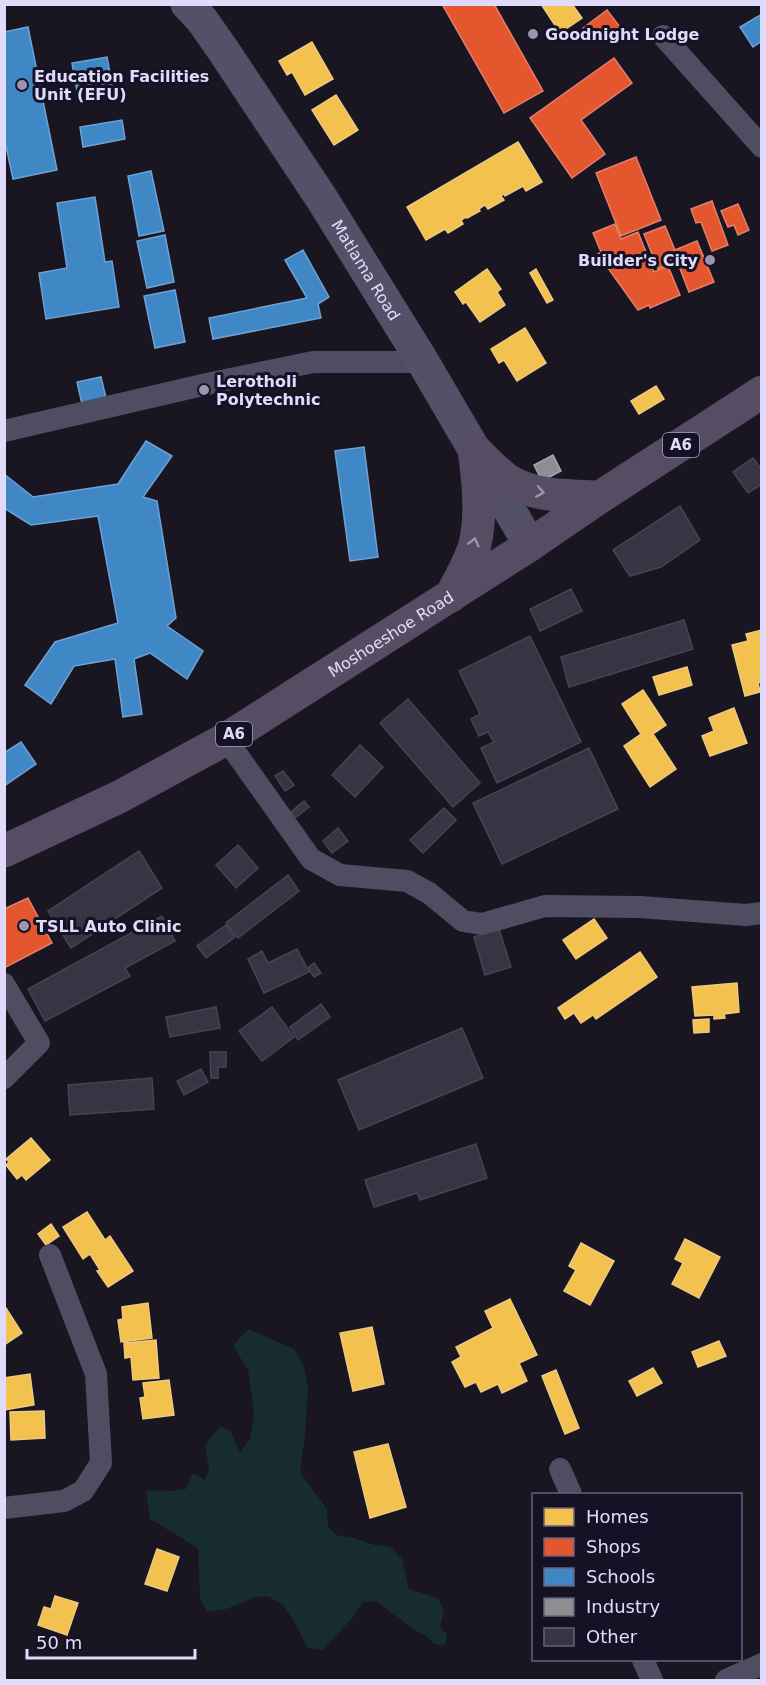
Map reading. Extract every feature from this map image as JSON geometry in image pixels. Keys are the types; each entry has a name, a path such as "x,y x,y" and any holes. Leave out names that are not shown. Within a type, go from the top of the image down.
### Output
{"main road":[{"name":"Moshoeshoe Road","path":"4,851 119,797 226,739 530,545 762,392"},
{"path":"474,450 507,479 522,487 537,492 600,497"},
{"path":"451,596 475,547 478,513 474,450"}],"street":[{"name":"Matlama Road","path":"187,4 201,20 270,119 423,362 530,545"},
{"path":"663,36 762,147"},
{"path":"4,431 313,362 423,362"},
{"path":"226,739 311,859 340,875 407,881 429,893 463,921 482,924 545,906 640,907 746,915 762,913"},
{"path":"4,984 39,1043 4,1078"},
{"path":"4,1508 64,1502 83,1491 101,1463 96,1374 50,1255"},
{"path":"560,1469 571,1493"},
{"path":"644,1661 652,1680"},
{"path":"726,1680 762,1664"}],"green space":[{"path":"248,1329 294,1349 304,1367 308,1388 300,1472 327,1509 328,1527 336,1535 390,1547 402,1559 409,1589 438,1598 444,1611 440,1627 447,1635 445,1645 435,1644 376,1601 363,1602 354,1616 323,1650 307,1648 284,1606 268,1596 256,1597 226,1609 207,1612 200,1598 198,1549 150,1519 146,1490 186,1489 193,1473 205,1480 209,1470 205,1445 220,1427 230,1430 240,1452 250,1439 254,1413 248,1370 233,1346"}],"building: Homes":[{"path":"541,4 572,4 582,18 560,33"},
{"path":"312,42 333,79 305,95 292,72 287,75 279,61"},
{"path":"336,95 358,130 334,145 312,110"},
{"path":"518,142 542,182 526,191 523,186 505,196 504,194 501,196 504,200 488,209 485,205 479,209 480,211 461,220 463,224 448,233 445,229 426,240 407,207"},
{"path":"487,269 501,289 497,292 505,305 480,322 466,302 463,304 455,292"},
{"path":"536,269 553,300 547,303 530,273"},
{"path":"525,328 546,363 517,381 504,360 499,363 491,349"},
{"path":"656,386 664,399 639,414 631,401"},
{"path":"762,630 762,682 758,683 760,692 745,696 732,645 748,641 746,634"},
{"path":"687,667 692,685 659,695 653,677"},
{"path":"643,690 666,725 653,734 676,769 650,787 624,746 641,734 622,704"},
{"path":"734,708 747,743 710,756 702,736 714,731 709,718"},
{"path":"594,919 607,938 576,959 563,940"},
{"path":"640,952 657,977 596,1019 593,1015 581,1023 574,1013 565,1019 558,1008"},
{"path":"737,983 739,1012 724,1014 725,1018 714,1019 714,1015 695,1016 692,987"},
{"path":"709,1019 709,1032 694,1033 693,1020"},
{"path":"31,1138 50,1160 26,1180 22,1175 17,1179 6,1165 9,1162 6,1159"},
{"path":"87,1212 105,1240 110,1236 133,1271 108,1287 97,1271 100,1270 90,1254 83,1259 63,1227"},
{"path":"51,1224 59,1236 46,1245 38,1234"},
{"path":"685,1239 720,1257 699,1298 672,1284 683,1263 675,1259"},
{"path":"581,1243 614,1261 590,1305 564,1291 576,1270 569,1266"},
{"path":"510,1299 537,1355 519,1363 527,1381 502,1393 498,1384 481,1392 476,1382 465,1387 452,1362 461,1357 456,1347 493,1328 485,1311"},
{"path":"148,1303 152,1338 121,1342 118,1320 123,1319 122,1307"},
{"path":"4,1308 22,1333 4,1345"},
{"path":"372,1327 384,1384 353,1391 340,1333"},
{"path":"156,1340 159,1378 133,1380 131,1357 125,1358 124,1343"},
{"path":"719,1341 726,1356 698,1367 692,1352"},
{"path":"653,1368 662,1383 637,1396 629,1381"},
{"path":"556,1370 579,1428 565,1434 542,1376"},
{"path":"30,1374 34,1405 4,1410 4,1378"},
{"path":"169,1380 174,1415 143,1419 140,1398 145,1397 143,1383"},
{"path":"44,1411 45,1438 11,1440 10,1412"},
{"path":"388,1444 406,1507 370,1518 354,1452"},
{"path":"157,1549 179,1557 167,1591 145,1584"},
{"path":"55,1596 78,1603 67,1635 38,1625 44,1607 51,1609"}],"building: Shops":[{"path":"442,4 494,4 543,91 504,113"},
{"path":"607,10 620,27 610,35 607,31 594,41 583,28"},
{"path":"614,58 632,83 581,120 605,154 572,178 530,118"},
{"path":"636,157 661,220 621,236 596,173"},
{"path":"712,201 728,245 712,251 701,222 696,223 691,209"},
{"path":"738,204 749,230 738,235 734,225 728,227 721,211"},
{"path":"615,224 621,239 638,232 654,272 668,266 680,295 650,308 649,305 638,310 598,254 601,252 593,233"},
{"path":"665,226 675,250 697,241 714,282 689,292 677,261 658,269 644,234"},
{"name":"TSLL Auto Clinic","path":"28,898 52,943 4,968 4,909"}],"building: Schools":[{"path":"762,14 762,41 753,47 740,27"},
{"name":"Education Facilities Unit (EFU)","path":"28,27 57,170 13,179 4,137 4,32"},
{"path":"107,57 114,95 79,102 72,63"},
{"path":"122,120 125,139 83,147 80,127"},
{"path":"151,171 164,231 139,236 128,176"},
{"path":"95,197 105,262 112,261 119,307 46,319 39,273 67,268 57,203"},
{"path":"165,235 174,282 147,288 137,241"},
{"path":"303,250 329,297 318,304 321,318 213,339 209,318 307,298 285,260"},
{"path":"175,290 185,342 155,348 144,296"},
{"path":"101,377 106,398 82,404 77,382"},
{"path":"146,441 172,456 143,497 157,501 176,618 167,626 203,651 187,679 150,653 134,659 142,714 123,717 115,659 74,666 51,704 25,685 55,642 118,623 98,516 31,525 4,508 4,474 33,497 118,484"},
{"path":"364,447 378,557 350,561 335,451"},
{"path":"21,742 36,764 4,786 4,753"}],"building: Industry":[{"path":"553,455 561,471 542,481 534,465"}],"building: Other":[{"path":"753,458 762,470 762,484 748,493 733,472"},
{"path":"680,506 700,540 661,567 630,576 613,550"},
{"path":"571,589 582,611 540,631 530,609"},
{"path":"684,620 693,649 569,687 561,657"},
{"path":"530,636 581,742 497,783 481,748 494,742 488,732 479,736 471,719 480,714 459,671"},
{"path":"408,699 480,783 453,807 380,723"},
{"path":"360,745 383,767 355,797 332,775"},
{"path":"589,748 618,809 502,864 473,803"},
{"path":"283,771 294,785 285,791 275,776"},
{"path":"304,801 309,807 295,818 291,812"},
{"path":"444,808 456,820 423,853 410,840"},
{"path":"338,828 348,841 332,853 323,841"},
{"path":"238,845 258,868 236,888 216,865"},
{"path":"139,851 162,888 71,948 48,911"},
{"path":"288,875 299,891 238,938 226,923"},
{"path":"162,916 175,941 125,968 130,976 45,1021 28,989"},
{"path":"226,925 235,937 206,958 197,946"},
{"path":"499,929 511,967 485,975 474,937"},
{"path":"297,949 309,972 264,993 248,959 262,951 268,963"},
{"path":"314,963 321,973 314,977 308,968"},
{"path":"321,1004 330,1017 298,1040 290,1027"},
{"path":"216,1007 220,1028 170,1037 166,1017"},
{"path":"272,1007 294,1037 262,1061 239,1031"},
{"path":"462,1028 483,1078 359,1130 338,1080"},
{"path":"210,1052 226,1052 226,1067 218,1067 218,1078 211,1078"},
{"path":"201,1069 208,1082 184,1095 177,1081"},
{"path":"152,1078 154,1109 70,1115 68,1085"},
{"path":"476,1144 487,1178 420,1200 417,1193 374,1207 365,1180"}],"place":[{"name":"Goodnight Lodge","path":"533,34"},
{"name":"Education Facilities Unit (EFU)","path":"22,85"},
{"name":"Builder's City","path":"710,260"},
{"name":"Lerotholi Polytechnic","path":"204,390"},
{"name":"TSLL Auto Clinic","path":"24,926"}]}
